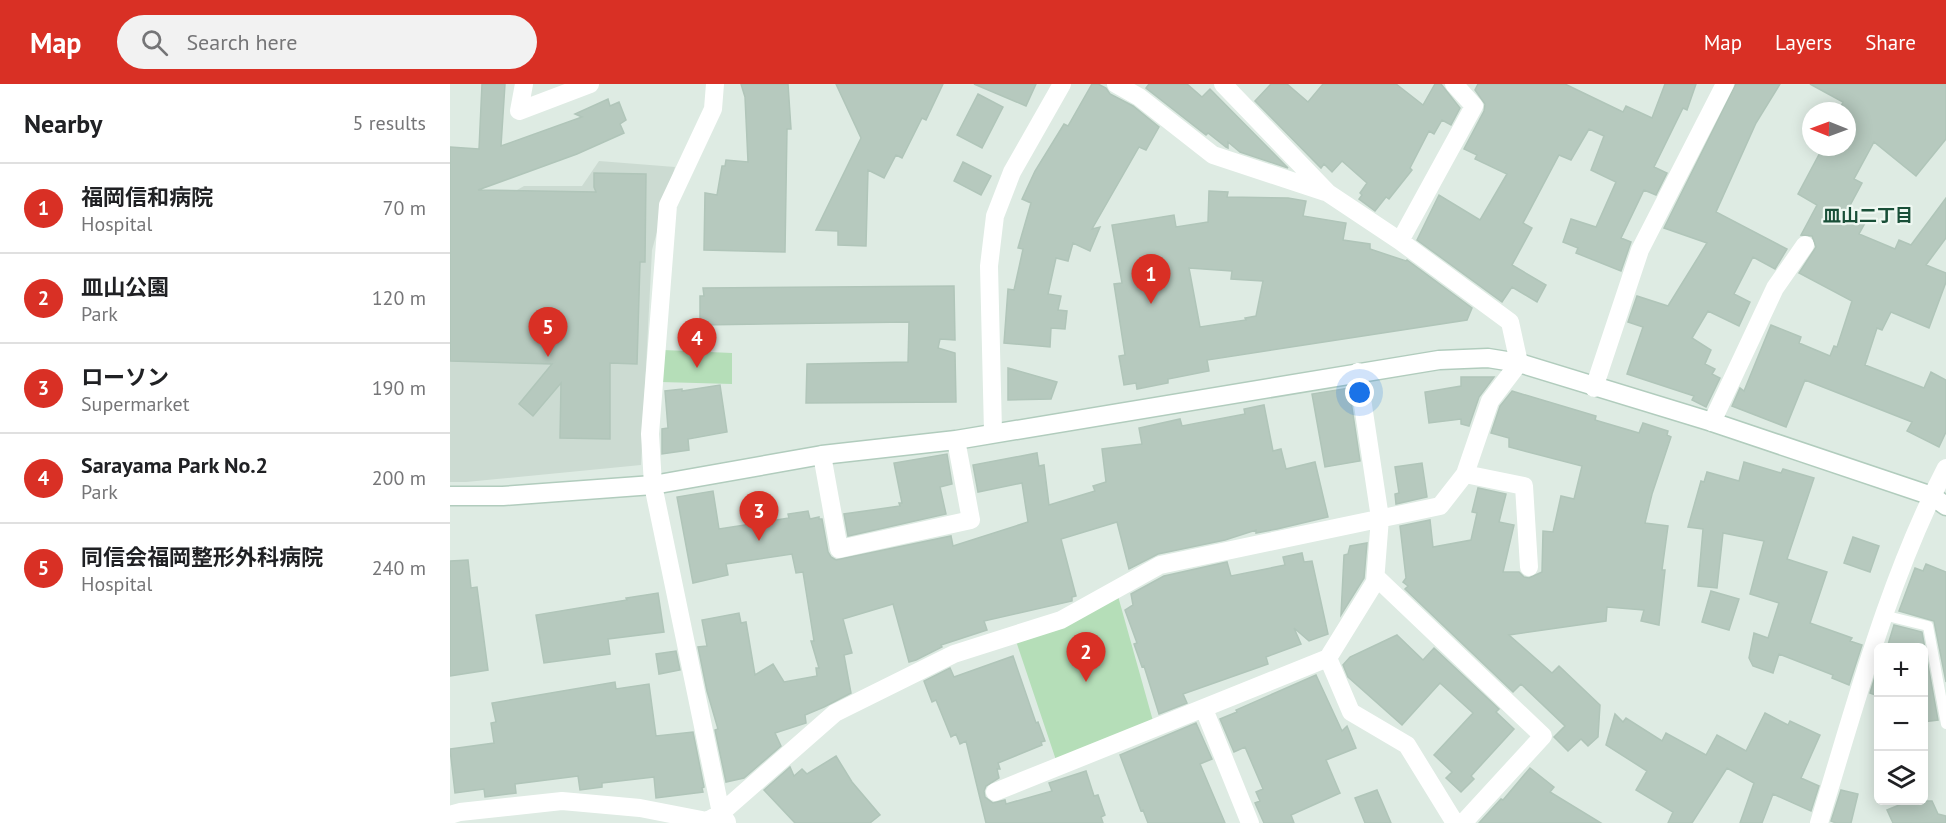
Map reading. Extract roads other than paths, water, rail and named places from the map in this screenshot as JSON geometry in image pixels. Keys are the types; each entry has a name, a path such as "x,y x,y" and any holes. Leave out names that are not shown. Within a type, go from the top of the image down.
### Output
{"street":[{"path":"524,84 519,111 590,84"},
{"path":"716,84 713,109 668,205 650,434 653,485 722,820"},
{"path":"993,432 989,266 995,216 1012,172 1062,84"},
{"path":"1116,84 1139,97 1213,155 1328,193"},
{"path":"450,815 459,812 513,814 562,801 640,808 707,821 722,820 835,713 954,654 1061,620 1160,565 1440,506 1465,474 1490,401 1519,363 1510,322 1400,241 1328,193 1223,84"},
{"path":"1400,241 1474,106 1454,84"},
{"path":"1594,388 1640,250 1725,84"},
{"path":"1712,422 1775,288 1805,245"},
{"path":"450,496 503,496 653,485 822,455 956,440 1358,372 1438,360 1488,358 1519,363 1594,388 1712,422 1939,501"},
{"path":"995,792 1328,658 1376,577 1380,518 1358,372"},
{"path":"822,455 839,549 971,520 956,440"},
{"path":"1819,823 1883,615 1939,501 1946,468"},
{"path":"1465,474 1524,486 1529,567"},
{"path":"1376,577 1543,736 1463,823"},
{"path":"1328,658 1352,712 1407,745 1455,823"},
{"path":"1204,708 1250,823"}],"lane":[{"path":"1883,615 1928,626 1946,724"}],"place":[{"name":"福岡信和病院","path":"1151,304"},
{"name":"同信会福岡整形外科病院","path":"548,357"},
{"name":"Sarayama Park No.2","path":"697,368"},
{"name":"ローソン","path":"759,541"},
{"name":"皿山公園","path":"1086,682"}],"district":[{"name":"皿山二丁目","path":"1868,216"}]}
